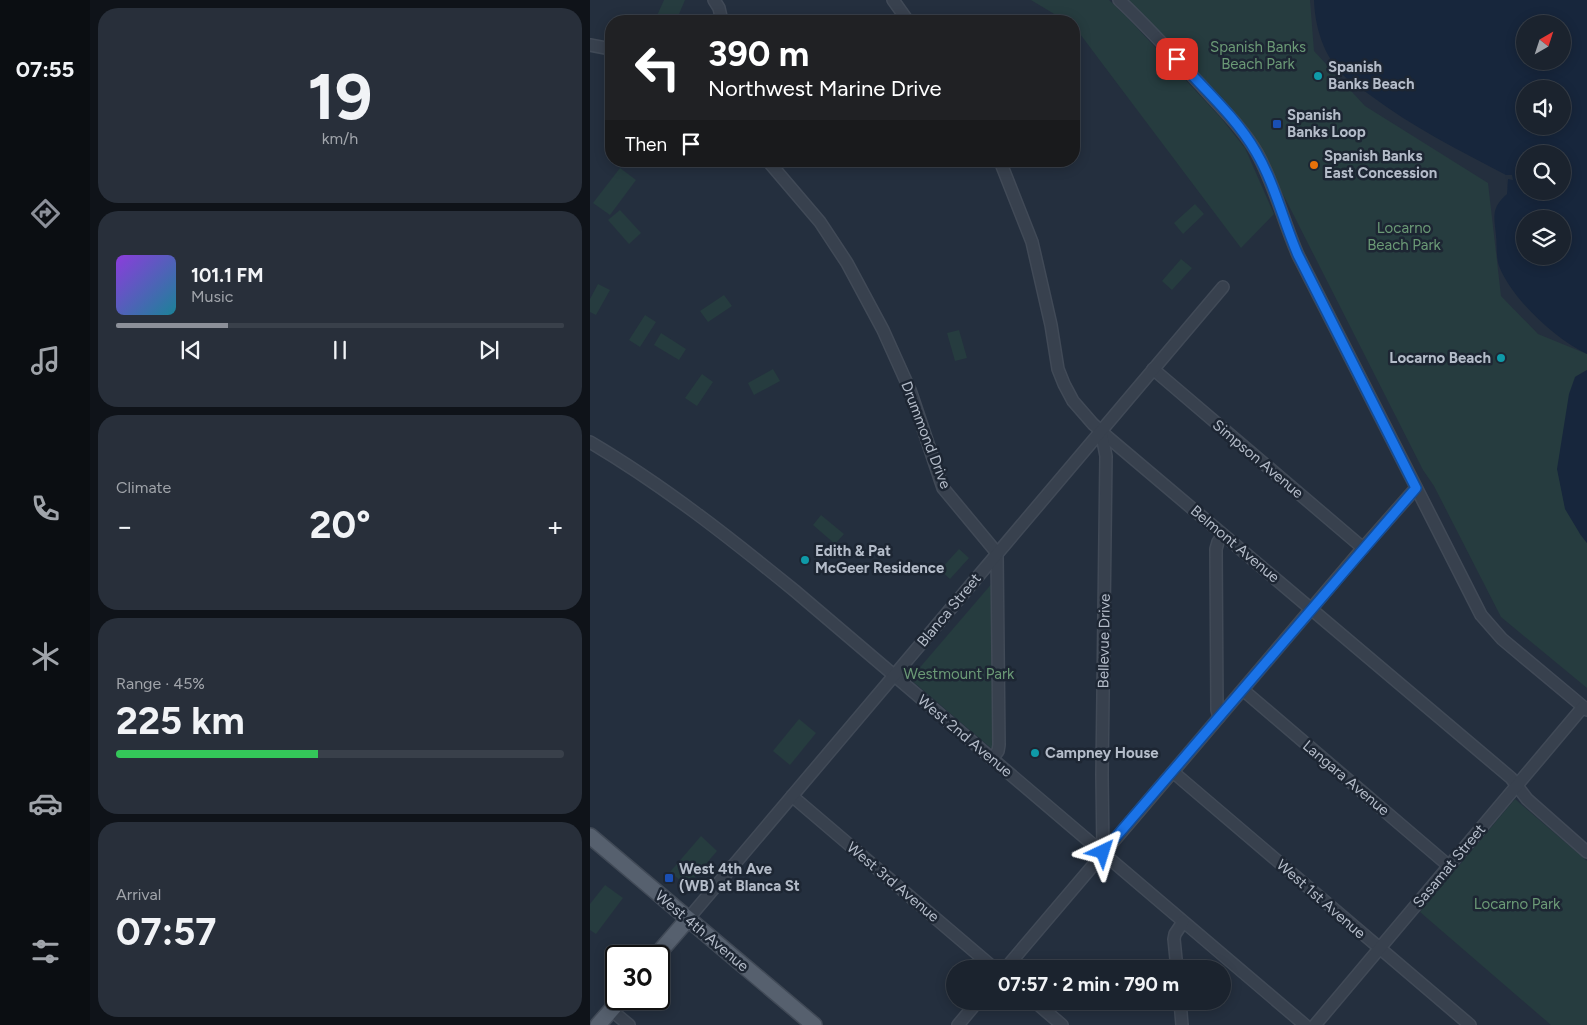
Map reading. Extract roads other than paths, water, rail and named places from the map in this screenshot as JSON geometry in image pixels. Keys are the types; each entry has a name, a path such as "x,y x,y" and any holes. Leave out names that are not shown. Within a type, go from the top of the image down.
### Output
{"main road":[{"name":"West 4th Avenue","path":"590,836 814,1025"},
{"name":"Blanca Street","path":"665,945 688,918"},
{"path":"598,1025 611,1010"}],"street":[{"path":"714,0 721,15"},
{"path":"893,0 904,15"},
{"path":"1119,0 1140,20 1238,126 1254,148 1266,173 1298,255 1474,602 1488,623 1512,648 1585,708"},
{"path":"590,45 605,48"},
{"name":"Drummond Drive","path":"773,167 820,222 847,263 883,330 910,390 943,488 997,554"},
{"name":"Belmont Avenue","path":"1002,167 1032,242 1051,325 1058,369 1073,401 1092,424 1511,778 1527,798 1587,852"},
{"name":"Blanca Street","path":"688,918 1223,287"},
{"name":"Simpson Avenue","path":"1153,369 1363,548"},
{"name":"Bellevue Drive","path":"1101,431 1106,456 1102,784 1103,852"},
{"name":"West 2nd Avenue","path":"590,442 678,500 738,544 1305,1025"},
{"path":"1013,960 1416,488"},
{"path":"1219,717 1217,710 1216,549 1218,542 1224,535"},
{"path":"992,759 998,751 999,745 997,554"},
{"name":"Langara Avenue","path":"1243,690 1449,866"},
{"name":"Sasamat Street","path":"1315,1025 1585,708"},
{"name":"West 1st Avenue","path":"1173,772 1470,1025"},
{"name":"West 3rd Avenue","path":"792,796 984,960"},
{"path":"1176,960 1174,939 1183,922"},
{"path":"620,1010 629,1025"},
{"path":"958,1025 970,1010"},
{"path":"1044,1010 1062,1025"},
{"path":"1181,1010 1182,1025"}],"water":[{"path":"1314,0 1587,0 1587,354 1562,339 1536,317 1514,292 1499,266 1495,213 1498,204 1507,194 1508,179 1513,180 1512,175 1506,175 1419,128 1345,77 1335,66 1325,49 1316,20"},
{"path":"1587,370 1587,543 1565,509 1557,469 1569,394 1575,377"}],"place":[{"name":"Spanish Banks Beach","path":"1318,76"},
{"name":"Spanish Banks Loop","path":"1277,124"},
{"name":"Spanish Banks East Concession","path":"1314,165"},
{"name":"Locarno Beach","path":"1501,358"},
{"name":"Edith & Pat McGeer Residence","path":"805,560"},
{"name":"Campney House","path":"1035,753"},
{"name":"West 4th Ave (WB) at Blanca St","path":"669,878"}],"park label":[{"name":"Spanish Banks Beach Park","path":"1258,56"},
{"name":"Locarno Beach Park","path":"1404,236"},
{"name":"Westmount Park","path":"959,674"},
{"name":"Locarno Park","path":"1517,904"}]}
